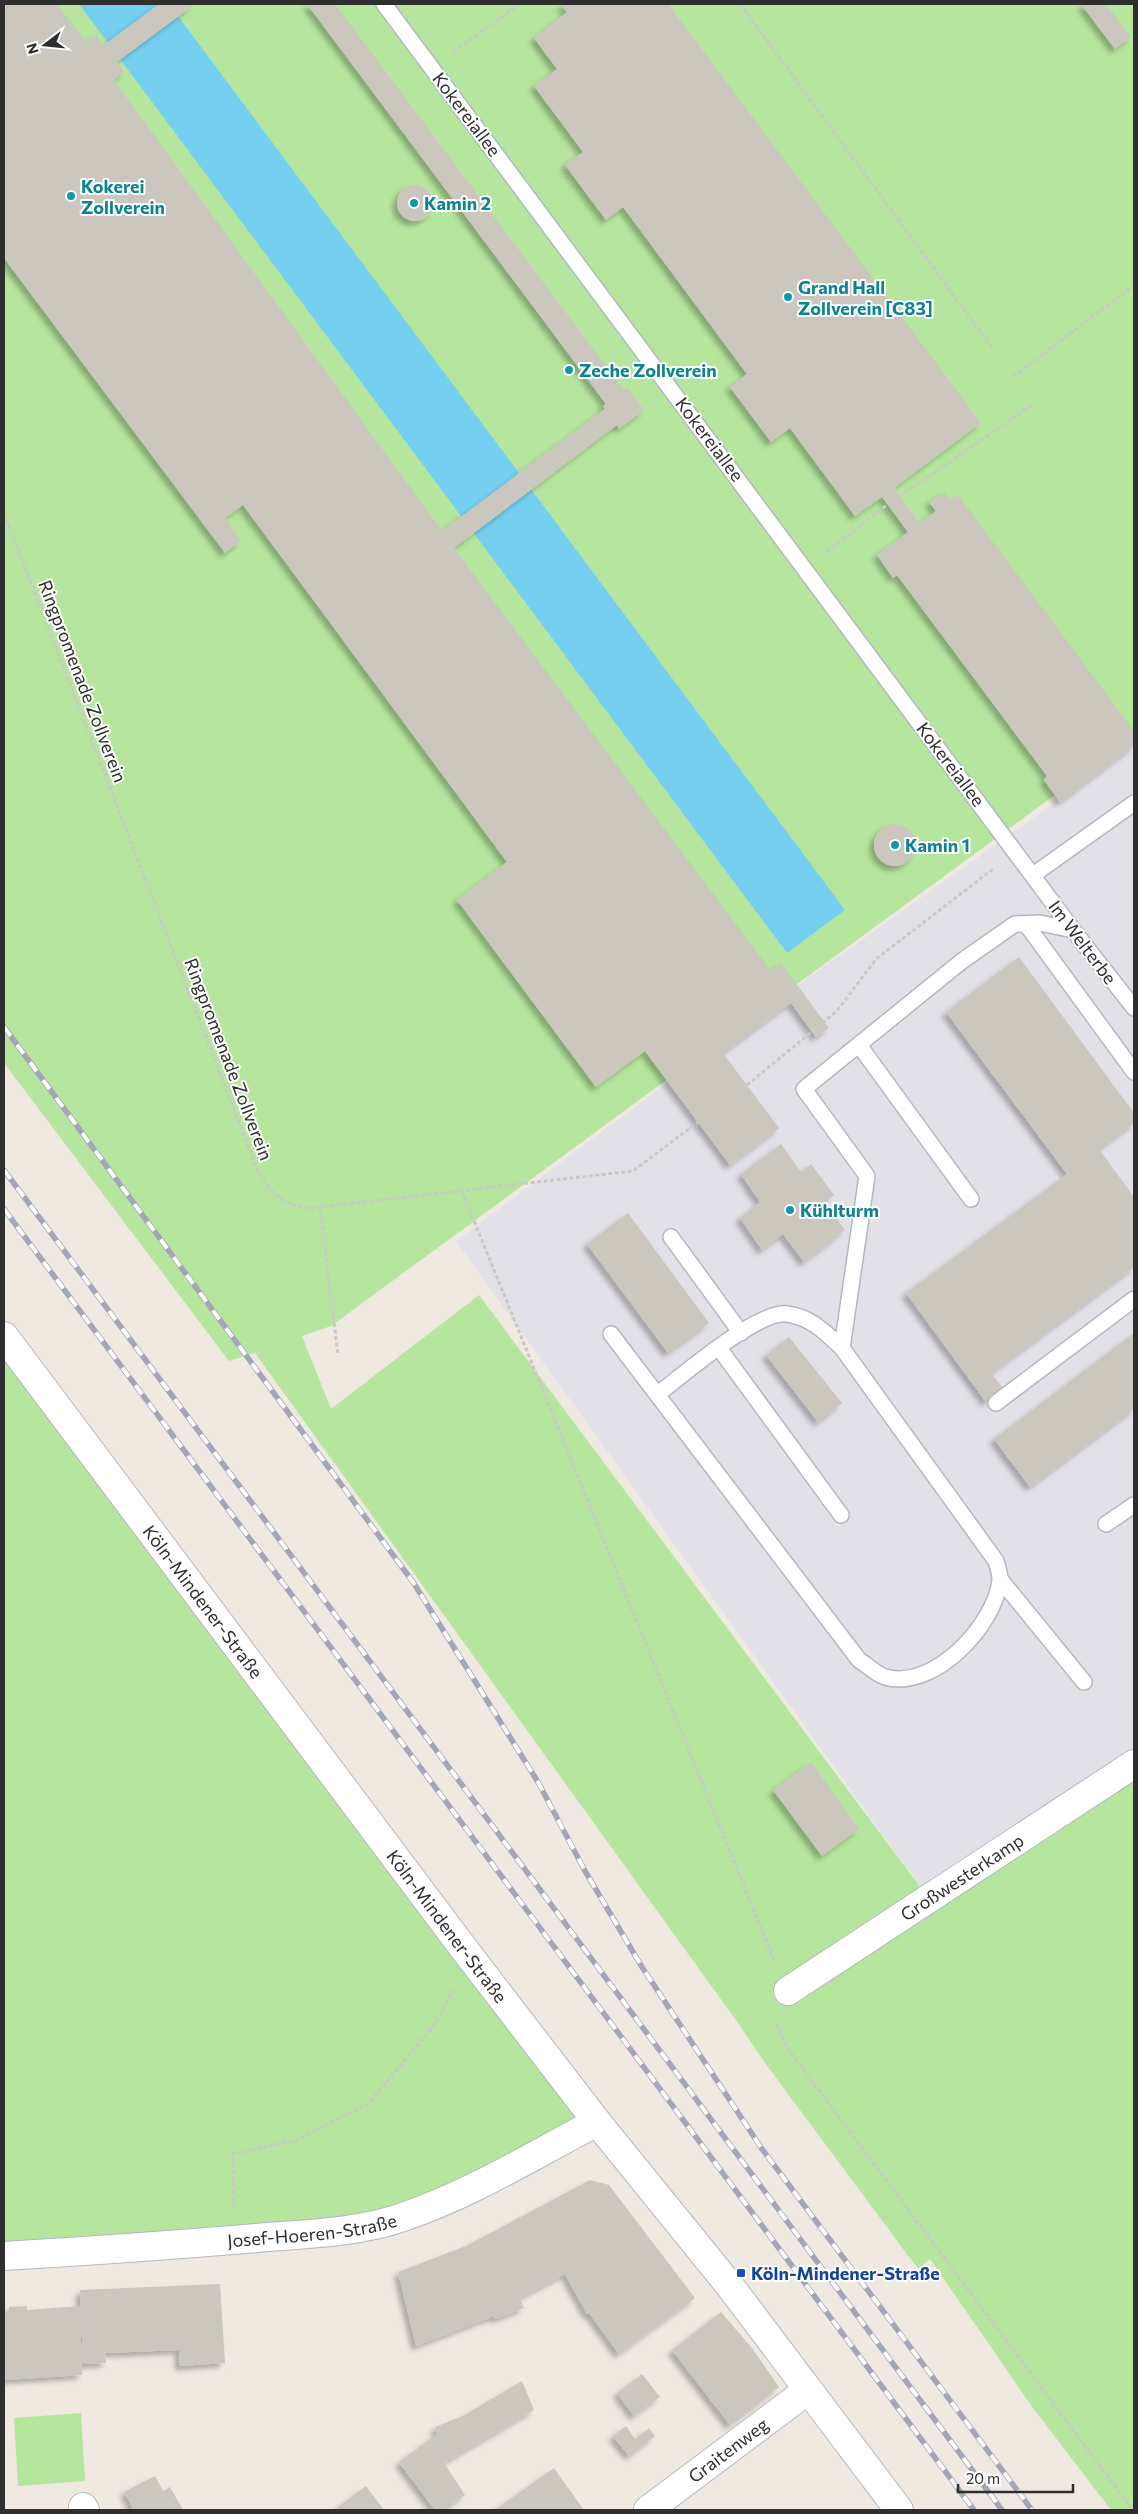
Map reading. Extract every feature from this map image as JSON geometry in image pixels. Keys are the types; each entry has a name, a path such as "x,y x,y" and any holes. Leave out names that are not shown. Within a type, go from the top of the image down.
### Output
{"street":[{"name":"Köln-Mindener-Straße","path":"4,1336 472,1960 597,2122 730,2286 899,2510"},
{"name":"Großwesterkamp","path":"788,1991 1134,1764"},
{"name":"Josef-Hoeren-Straße","path":"4,2256 235,2240 342,2230 403,2218 465,2191 597,2122"},
{"name":"Graitenweg","path":"648,2510 808,2390"}],"lane":[{"name":"Kokereiallee","path":"384,4 1016,851"},
{"path":"1033,875 1134,803"},
{"name":"Im Welterbe","path":"1016,851 1073,930 1134,1008"},
{"path":"842,1348 867,1176 804,1089 962,961 1015,924 1040,923 1073,930"},
{"path":"1026,924 1134,1072"},
{"path":"859,1045 971,1199"},
{"path":"672,1237 740,1333"},
{"path":"996,1403 1134,1299"},
{"path":"658,1394 760,1320 786,1314 813,1322 842,1348 996,1561 1000,1578 1084,1682"},
{"path":"611,1334 859,1660 884,1677 908,1678 928,1672 956,1654 976,1630 994,1601 1000,1578"},
{"path":"719,1348 840,1515"},
{"path":"1106,1524 1134,1505"}],"path":[{"path":"432,67 520,4"},
{"path":"740,4 993,348"},
{"path":"1013,377 1134,285"},
{"path":"900,496 1033,404"},
{"path":"805,567 888,505"},
{"name":"Ringpromenade Zollverein","path":"4,513 255,1164 268,1188 279,1198 296,1206 320,1207 633,1171 698,1122"},
{"path":"747,1085 837,1011 876,959 1016,851"},
{"path":"462,1192 788,1991 772,2011 785,2045 1133,2510"},
{"path":"320,1207 338,1355"},
{"path":"235,2240 233,2154 297,2140 369,2103 434,2025 472,1960"}],"shaded area":[{"path":"1134,746 1134,1781 935,1907 456,1241 797,986"}],"green space":[{"name":"Zeche Zollverein","path":"4,4 1134,4 1134,737 331,1326 302,1336 331,1409 479,1295 935,1907 1134,1781 1134,2510 1111,2510 1033,2408 930,2259 918,2269 768,2067 255,1353 229,1361 4,1063"},
{"path":"4,1349 589,2120 400,2214 4,2252"},
{"path":"81,2413 85,2481 18,2486 14,2418"}],"water":[{"path":"79,4 169,4 845,910 787,953"}],"building":[{"path":"4,4 57,4 86,42 96,35 104,45 159,4 195,4 117,62 124,72 114,80 442,531 605,409 603,406 606,404 307,4 335,4 624,390 627,388 644,410 619,429 617,425 454,548 771,971 781,963 829,1028 816,1037 791,1003 723,1053 779,1128 730,1165 645,1051 596,1087 457,900 507,862 243,505 225,518 241,541 225,553 4,258"},
{"name":"Grand Hall Zollverein [C83]","path":"561,4 668,4 981,423 894,488 920,523 936,511 929,502 944,492 950,500 958,495 1134,731 1134,746 1060,802 1044,780 1047,776 897,575 893,578 877,555 908,532 882,497 855,516 790,428 771,442 730,387 747,374 623,207 606,220 565,165 583,152 534,86 557,69 534,38 567,12"},
{"path":"1081,4 1106,4 1131,37 1115,49"},
{"name":"Kamin 2","path":"415,185 422,186 428,190 432,196 432,210 428,216 422,220 415,221 408,220 402,216 398,210 397,203 398,196 402,190 408,186"},
{"name":"Kamin 1","path":"895,824 910,830 916,845 910,860 895,866 880,860 874,845 880,830"},
{"path":"1019,957 1134,1113 1134,1123 1099,1149 1134,1197 1134,1267 991,1373 1003,1388 986,1402 906,1293 1067,1174 946,1012"},
{"name":"Kühlturm","path":"781,1144 801,1172 811,1164 834,1195 825,1202 845,1230 804,1262 783,1234 762,1250 740,1218 760,1202 741,1174"},
{"path":"628,1213 709,1323 668,1353 587,1244"},
{"path":"1134,1333 1134,1409 1030,1487 994,1439"},
{"path":"789,1337 842,1403 818,1422 766,1355"},
{"path":"811,1762 859,1829 822,1856 773,1790"},
{"path":"590,2180 609,2185 695,2298 619,2354 589,2313 587,2314 565,2274 520,2298 524,2308 496,2319 494,2316 416,2346 398,2272 466,2246"},
{"path":"220,2284 225,2363 179,2366 179,2350 105,2353 106,2363 83,2364 80,2290"},
{"path":"27,2306 27,2310 80,2306 82,2375 4,2380 4,2312 9,2311 9,2307"},
{"path":"721,2312 752,2348 779,2387 730,2425 672,2350"},
{"path":"642,2374 660,2397 634,2416 617,2393"},
{"path":"522,2381 534,2410 444,2463 465,2495 444,2510 435,2510 399,2462 437,2434 435,2427 463,2416"},
{"path":"626,2426 635,2439 649,2428 655,2436 629,2456 613,2436"},
{"path":"554,2468 584,2510 495,2510"},
{"path":"155,2476 163,2491 170,2487 183,2510 128,2510 133,2508 124,2492"},
{"path":"366,2486 384,2510 340,2510 338,2507"}],"railway":[{"path":"4,1027 413,1582 538,1782 585,1871 642,1967 762,2149 1032,2510"},
{"path":"4,1170 1002,2510"},
{"path":"4,1209 974,2510"}],"place":[{"name":"Kokerei Zollverein","path":"71,196"},
{"name":"Kamin 2","path":"414,203"},
{"name":"Grand Hall Zollverein [C83]","path":"788,297"},
{"name":"Zeche Zollverein","path":"569,370"},
{"name":"Kamin 1","path":"895,845"},
{"name":"Kühlturm","path":"790,1210"},
{"name":"Köln-Mindener-Straße","path":"741,2273"}]}
